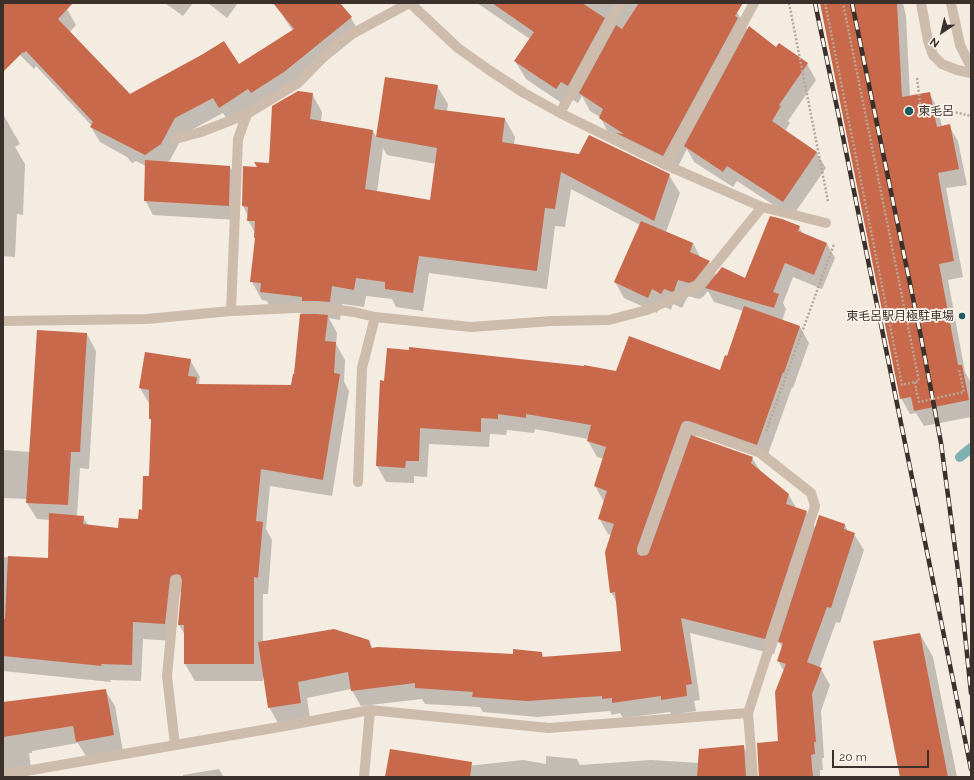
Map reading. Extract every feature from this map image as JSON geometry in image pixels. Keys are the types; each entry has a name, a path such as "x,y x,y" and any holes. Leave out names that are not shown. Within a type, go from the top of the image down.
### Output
{"street":[{"path":"175,139 201,132 246,114 298,83 339,41 409,3 458,48 524,93 560,113 666,165 762,207 826,223"},
{"path":"560,113 620,3"},
{"path":"666,165 754,3"},
{"path":"921,3 928,41 933,55 942,64 957,70 971,73"},
{"path":"951,3 960,45 971,67"},
{"path":"231,311 238,139 246,114"},
{"path":"3,321 147,319 231,311 317,307 376,316 472,327 552,321 608,320 647,310 698,286 762,207"},
{"path":"358,482 362,368 376,316"},
{"path":"643,550 686,427 759,452 811,493 815,506 748,713 753,777"},
{"path":"175,745 166,676 176,580"},
{"path":"6,775 370,710 549,728 748,713"},
{"path":"364,777 370,710"}],"path":[{"path":"759,452 836,237 826,223 831,213 789,3"},
{"path":"825,3 902,385 919,381 843,3"},
{"path":"917,78 921,110 933,107 971,116"},
{"path":"915,382 919,402 964,392 959,369"}],"building":[{"path":"3,3 73,3 58,19 130,94 224,41 239,64 294,29 273,3 340,3 352,17 284,72 251,93 248,89 219,108 213,98 175,118 161,144 145,155 90,127 93,122 26,51 24,53 23,52 3,72"},
{"path":"492,3 582,3 605,18 568,86 561,82 556,89 514,61 534,32"},
{"path":"639,3 743,3 735,16 738,18 663,156 616,133 624,134 599,118 603,109 579,93 616,25 622,29"},
{"path":"820,3 897,3 902,97 930,92 937,127 950,124 959,169 938,173 954,261 939,264 958,365 962,365 969,400 914,411 911,397 900,399"},
{"path":"749,26 776,47 779,43 808,63 779,105 781,106 772,121 817,152 783,202 727,166 723,172 684,146"},
{"path":"385,77 438,85 434,109 505,118 502,142 579,154 589,135 670,174 654,221 561,172 555,209 545,208 537,271 419,256 413,293 385,289 385,282 356,278 354,290 332,286 330,302 302,301 302,297 260,292 261,283 250,282 255,238 255,221 247,221 248,207 242,206 243,166 257,167 254,162 269,163 272,106 298,91 313,93 310,119 373,130 365,189 430,200 437,148 376,137"},
{"path":"145,160 230,166 229,206 144,201"},
{"path":"770,216 800,226 798,231 827,243 814,275 785,263 773,292 779,294 774,308 705,288 722,267 745,278"},
{"path":"641,221 693,243 690,252 710,261 694,281 689,283 678,280 674,291 672,292 664,289 661,294 652,289 648,298 614,282"},
{"path":"744,306 800,326 757,445 689,421 683,422 637,551 641,556 647,555 649,552 691,435 753,457 751,463 789,494 786,504 807,511 765,639 681,618 692,684 686,685 687,696 661,700 661,696 612,703 612,698 602,699 602,696 527,701 472,697 473,692 415,688 415,683 351,691 348,672 298,682 301,703 268,708 258,642 334,629 369,640 371,648 378,647 513,654 513,649 542,652 542,657 621,651 615,592 610,593 605,552 614,524 598,519 607,491 594,486 606,447 587,441 591,425 526,414 526,418 498,414 498,419 481,418 481,432 420,428 419,461 406,461 405,468 376,466 380,380 384,381 387,348 409,350 409,347 584,365 616,371 629,336 720,370 725,355 727,356"},
{"path":"300,314 328,315 325,341 336,342 334,373 340,374 323,480 261,469 256,521 263,522 258,578 254,577 254,664 184,664 184,625 178,625 182,580 180,575 176,574 171,576 170,579 165,624 133,622 132,665 101,664 102,666 3,656 3,619 5,619 8,556 48,558 49,513 84,516 83,524 118,528 119,518 138,519 139,509 142,510 143,476 149,476 151,419 149,419 149,390 139,388 145,352 191,359 188,376 197,377 196,384 291,385 294,374"},
{"path":"37,330 87,333 80,452 71,452 68,505 26,503"},
{"path":"819,515 845,524 844,529 855,533 831,608 827,607 807,662 822,668 812,694 816,742 814,742 815,754 811,755 813,777 759,777 757,743 778,741 775,692 786,664 777,661 783,643 778,642"},
{"path":"920,633 948,777 900,777 873,641"},
{"path":"106,689 114,735 76,742 73,726 3,737 3,702"},
{"path":"744,745 746,777 697,777 699,749"},
{"path":"390,749 472,762 470,777 385,777"}],"waterway":[{"path":"960,457 971,448"}],"railway":[{"path":"815,3 971,769"},
{"path":"852,3 921,337 941,443 960,586 971,693"}],"place":[{"name":"東毛呂","path":"909,111"},
{"name":"東毛呂駅月極駐車場","path":"962,316"}]}
